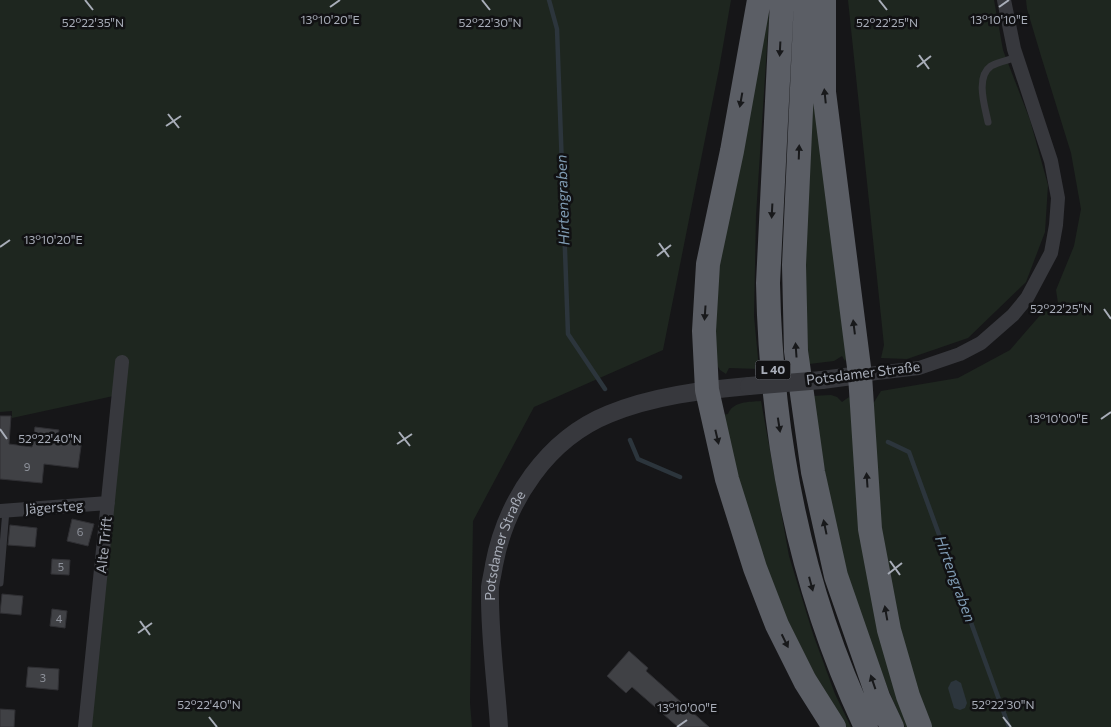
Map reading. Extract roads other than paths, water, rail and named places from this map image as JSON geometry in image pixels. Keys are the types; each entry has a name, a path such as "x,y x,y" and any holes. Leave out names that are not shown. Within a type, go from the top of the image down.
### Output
{"highway":[{"path":"759,0 732,151 708,264 704,331 707,390 727,479 758,576 777,625 805,681 834,727"},
{"name":"L 40","path":"782,0 768,283 769,325 776,406 793,513 814,596 850,694 866,727"},
{"name":"L 40","path":"806,0 794,265 796,351 813,472 836,576 878,697 892,727"},
{"path":"824,0 824,92 860,376 870,529 889,630 908,696 920,727"}],"street":[{"name":"Potsdamer Straße","path":"499,727 491,626 490,585 498,546 505,523 530,477 554,451 578,431 608,415 651,400 707,390 822,380 919,368 960,354 981,343 1002,326 1027,298 1051,253 1056,226 1058,198 1051,161 1014,49 1004,0"},
{"name":"Alte Trift","path":"85,727 122,362"},
{"name":"Jägersteg","path":"3,510 108,503"}],"lane":[{"path":"988,122 983,97 983,79 990,67 1017,57"},
{"path":"0,583 3,510"}],"waterway":[{"name":"Hirtengraben","path":"549,0 557,29 568,334 605,389"},
{"name":"Hirtengraben","path":"630,440 638,459 680,477"},
{"name":"Hirtengraben","path":"888,442 909,452 1009,727"}]}
